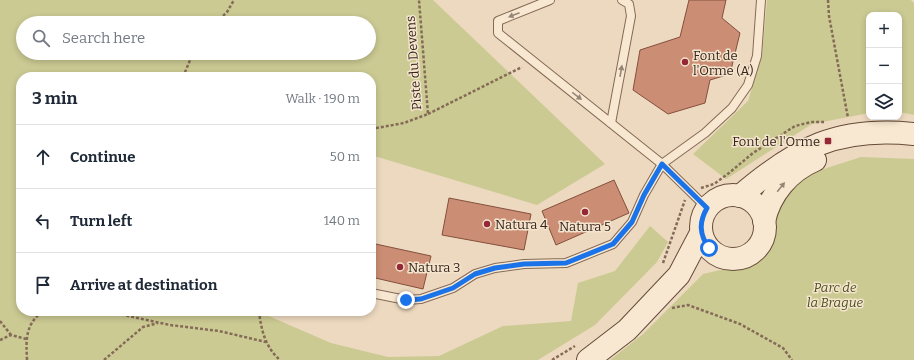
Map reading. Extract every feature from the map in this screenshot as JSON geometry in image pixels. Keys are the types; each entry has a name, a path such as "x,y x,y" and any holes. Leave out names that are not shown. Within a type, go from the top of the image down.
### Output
{"main road":[{"path":"740,196 778,166 801,152 828,141 847,127 868,133 892,132 914,134"},
{"path":"764,221 761,212 756,205 748,199 740,196 725,196 712,202 698,203 703,216 701,233 709,248 722,257 734,259 745,257 761,242 764,232 764,221 771,200 790,176 807,163 846,149 882,145 914,146"},
{"path":"583,352 627,330 649,308 670,270 701,233"},
{"path":"670,270 722,257"}],"lane":[{"path":"550,0 498,21 498,33 662,164 698,203"},
{"path":"611,123 631,16 629,4 622,0"},
{"path":"376,294 406,300 421,299 453,288 475,274 495,268 524,264 566,263 613,244 632,222 644,195 662,164 705,133 732,108 748,85 757,56 762,0"}],"path":[{"path":"223,16 234,0"},
{"name":"Piste du Devens","path":"376,128 404,122 428,114 419,0"},
{"path":"828,0 829,16 847,127"},
{"path":"185,72 190,60"},
{"path":"428,114 534,61"},
{"path":"670,270 671,244 681,209 685,200 698,203"},
{"path":"649,308 657,312 688,305 740,324 782,348 792,360"},
{"path":"27,360 26,340 30,326 39,316"},
{"path":"128,316 158,323 219,331 266,342"},
{"path":"260,316 261,328 266,342 279,359"},
{"path":"0,321 11,335 26,340"},
{"path":"104,360 143,327 158,323"},
{"path":"0,340 11,335"},
{"path":"552,360 583,352"}],"green space":[{"path":"0,0 433,0 605,164 537,205 376,157 376,72 16,72 16,316 269,316 331,343 388,357 439,356 503,326 571,321 578,283 615,271 650,226 668,242 657,262 595,325 538,360 0,360"},
{"path":"767,0 911,0 914,3 914,115 902,113 902,12 866,12 866,114 812,124 726,179 693,154 748,101 762,55"},
{"name":"Parc de la Brague","path":"861,157 914,159 914,360 610,360 643,334 703,274 746,264 759,255 767,243 772,212 805,175"}],"building":[{"name":"Font de l'Orme (A)","path":"689,0 726,0 722,18 740,33 730,74 710,80 705,103 668,114 633,90 640,50 680,37"},
{"name":"Natura 5","path":"614,180 629,213 556,245 542,211"},
{"name":"Natura 4","path":"449,198 531,214 524,250 442,235"},
{"name":"Natura 3","path":"376,244 431,256 423,289 376,278"}],"place":[{"name":"Font de l'Orme (A)","path":"685,62"},
{"name":"Font de l'Orme","path":"828,141"},
{"name":"Natura 5","path":"585,212"},
{"name":"Natura 4","path":"487,224"},
{"name":"Natura 3","path":"400,267"}],"route":[{"path":"406,300 421,299 453,288 475,274 495,268 524,264 566,263 613,244 632,222 644,195 662,164 707,208 701,224 701,233 709,248"}]}
